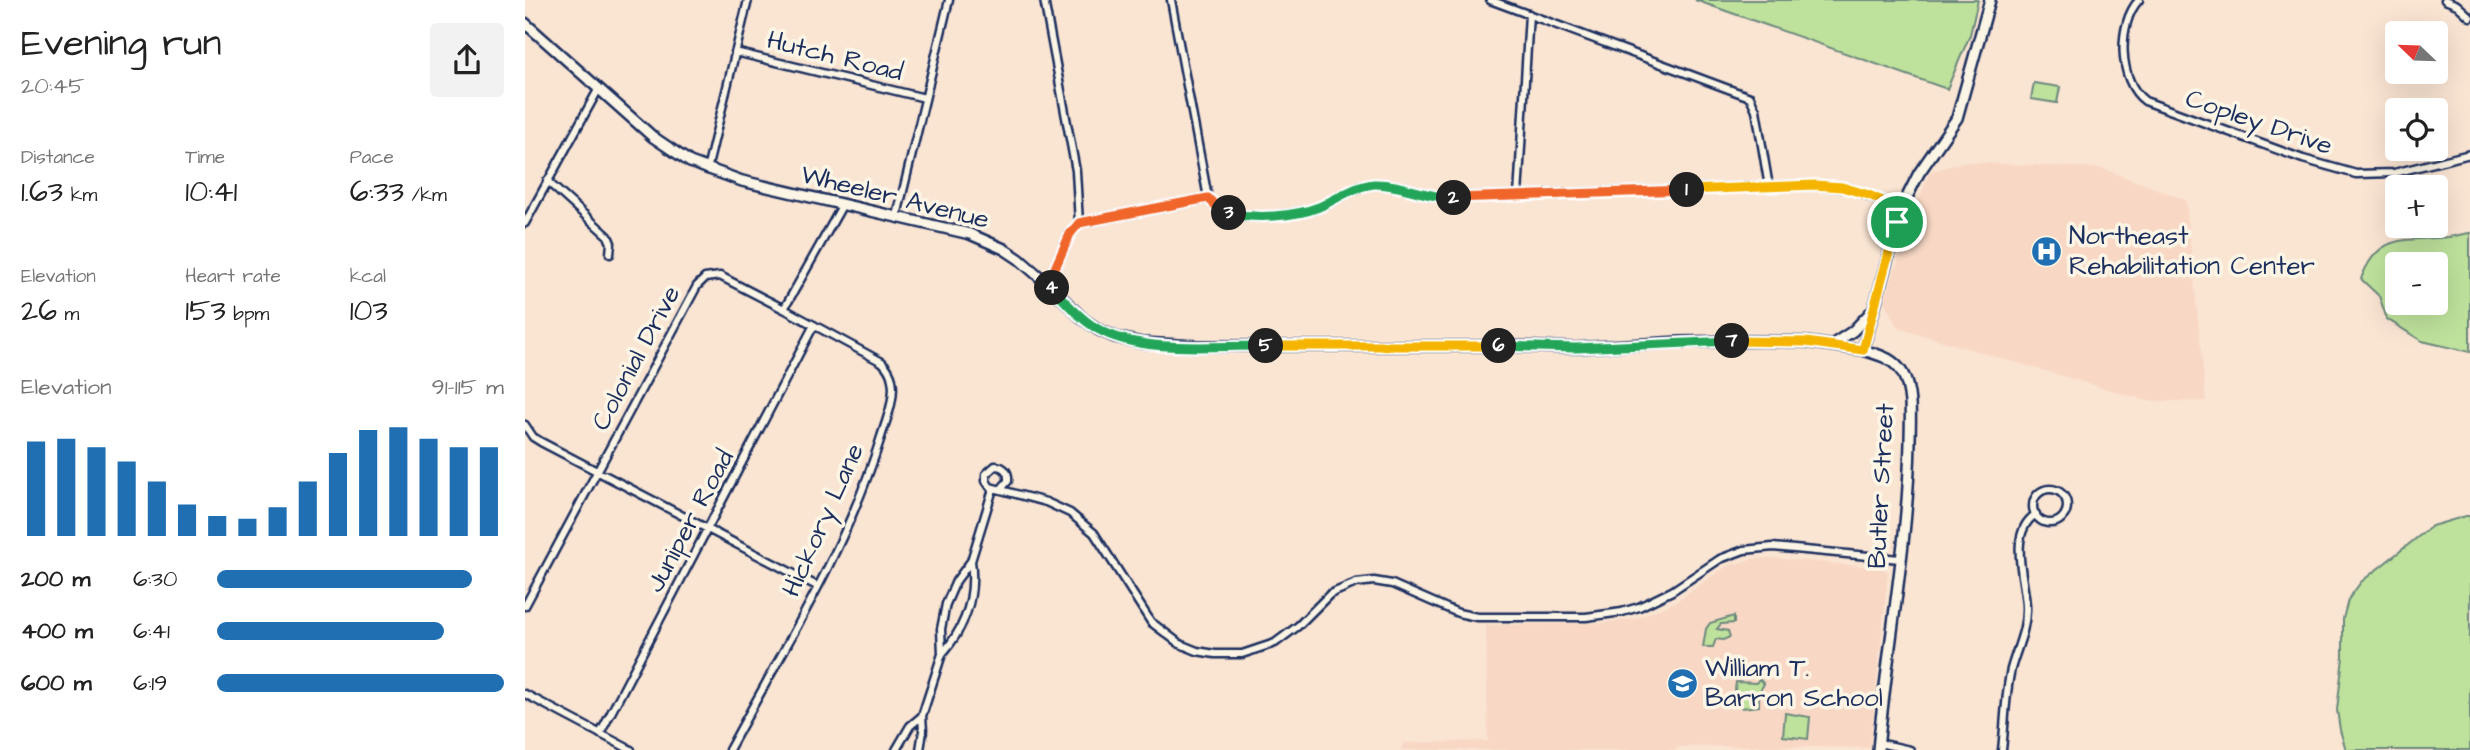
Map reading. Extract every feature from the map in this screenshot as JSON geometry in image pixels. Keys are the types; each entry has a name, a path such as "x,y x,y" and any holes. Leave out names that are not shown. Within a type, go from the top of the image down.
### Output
{"street":[{"path":"707,170 748,0"},
{"path":"897,216 949,0"},
{"path":"1043,0 1076,171 1079,223"},
{"path":"1171,0 1208,198 1223,212 1238,215 1282,215 1315,208 1357,188 1375,184 1436,197 1815,185 1842,187 1901,209"},
{"path":"1490,0 1750,97 1755,110 1769,187"},
{"path":"1863,350 1901,209 1919,173 1952,128 1963,104 1990,0"},
{"name":"Copley Drive","path":"2139,0 2128,22 2124,66 2131,87 2145,101 2303,159 2356,174 2394,173 2470,154"},
{"path":"2445,0 2470,17"},
{"path":"1518,196 1529,14"},
{"name":"Wheeler Avenue","path":"525,23 666,148 707,170 742,181 953,229 987,240 1019,259 1083,319 1099,330 1124,340 1151,344 1576,348 1691,342 1806,342 1863,350"},
{"name":"Hutch Road","path":"735,52 925,98"},
{"path":"525,223 598,89"},
{"path":"547,181 608,236 611,243 610,254"},
{"path":"1048,284 1070,234 1079,223 1208,198"},
{"path":"785,309 843,204"},
{"name":"Colonial Drive","path":"525,606 701,281 710,276 725,278 785,309"},
{"name":"Hickory Lane","path":"729,750 838,548 862,493 886,422 893,387 890,373 882,362 785,309"},
{"path":"1833,344 1853,331 1873,309"},
{"name":"Juniper Road","path":"600,734 814,325"},
{"name":"Butler Street","path":"1863,350 1892,361 1902,372 1908,390 1909,454 1879,747"},
{"path":"525,425 533,437 541,442 817,586"},
{"path":"920,750 922,716 942,654 941,629 946,604 971,561 997,489 1057,506 1077,519 1101,543 1151,622 1180,644 1215,654 1242,654 1266,647 1290,632 1330,594 1346,585 1365,581 1392,584 1458,613 1476,617 1586,617 1639,607 1672,591 1720,559 1734,552 1754,548 1773,547 1900,559"},
{"path":"2053,489 2066,498 2067,507 2060,519 2047,522 2036,514 2034,503 2038,494 2043,491 2053,489"},
{"path":"2003,750 2009,679 2026,618 2020,566 2021,539 2027,521 2036,514"},
{"path":"942,654 958,634 968,611 973,586 971,561"},
{"path":"525,694 631,750"},
{"path":"896,750 910,726 922,716"},
{"path":"1879,747 1910,750"}],"shaded area":[{"name":"Northeast Rehabilitation Center","path":"1963,162 2101,168 2186,200 2206,401 2148,401 1898,328 1884,301 1929,172"},
{"name":"William T. Barron School","path":"1769,558 1882,568 1888,572 1870,748 1748,746 1677,747 1677,750 1401,750 1403,743 1488,741 1486,625 1603,623 1635,619 1675,602 1727,566 1752,559"}],"green space":[{"path":"1695,0 1978,0 1970,35 1947,89"},
{"path":"2034,83 2060,87 2057,103 2031,99"},
{"path":"2470,233 2470,352 2422,341 2387,319 2386,315 2448,315 2448,252 2385,252 2385,313 2379,296 2361,279 2376,253 2385,246 2407,240"},
{"path":"2470,516 2470,750 2346,750 2337,710 2343,657 2343,619 2348,600 2361,582 2432,526"},
{"path":"1734,616 1734,623 1721,624 1717,629 1728,631 1730,637 1716,639 1713,647 1703,647 1706,629 1710,623"},
{"path":"1759,679 1764,684 1759,692 1759,706 1742,708 1734,697 1736,682 1756,683"},
{"path":"1785,713 1810,717 1808,739 1783,736"}],"place":[{"name":"Northeast Rehabilitation Center","path":"2046,251"},
{"name":"William T. Barron School","path":"1682,683"}],"route":[{"path":"1375,184 1393,186 1425,196 1447,198 1815,185 1851,189 1901,209 1897,222 1863,350 1833,344 1751,341 1576,348 1142,344 1099,330 1083,319 1048,284 1072,230 1079,223 1208,198 1223,212 1231,214 1282,215 1315,208 1357,188 1375,184"}]}
